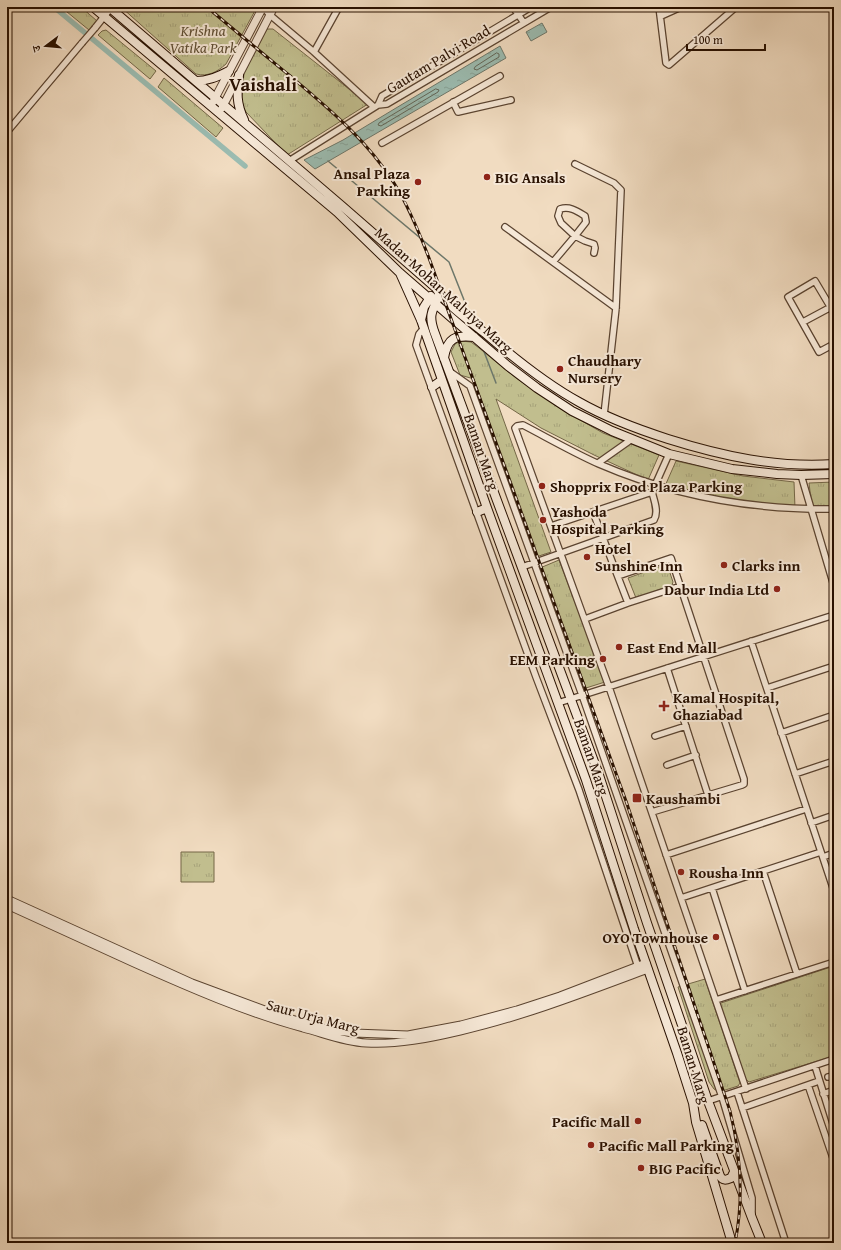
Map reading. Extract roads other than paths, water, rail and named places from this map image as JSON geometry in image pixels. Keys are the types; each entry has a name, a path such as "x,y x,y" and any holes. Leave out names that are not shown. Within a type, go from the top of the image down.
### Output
{"main road":[{"name":"Madan Mohan Malviya Marg","path":"93,7 337,212 432,302 520,375 572,411 612,431 669,454 732,469 777,474 834,474"},
{"name":"Madan Mohan Malviya Marg","path":"110,8 289,161 512,356 578,402 615,421 647,433 734,458 778,464 834,464"},
{"path":"196,81 206,81 229,71"},
{"path":"239,75 237,95 239,110 245,123"},
{"path":"400,273 422,324"},
{"name":"Baman Marg","path":"437,291 432,302 430,320 599,775 708,1101 762,1243"},
{"name":"Baman Marg","path":"432,302 424,307 422,324 586,780 693,1103 696,1122 732,1243"},
{"path":"444,359 445,349 451,340 462,336 474,337"},
{"path":"432,387 442,380"},
{"path":"719,466 720,454"},
{"path":"477,512 487,508"},
{"path":"499,541 506,525"},
{"path":"503,551 514,547"},
{"path":"613,863 626,858"},
{"path":"617,876 631,872"},
{"path":"693,1103 720,1176 722,1179 727,1180 731,1178 734,1172"}],"street":[{"path":"210,106 263,7 270,15 376,106"},
{"path":"219,114 274,7"},
{"path":"314,52 339,7"},
{"path":"514,7 524,23"},
{"name":"Gautam Palvi Road","path":"376,106 382,96 531,7"},
{"name":"Gautam Palvi Road","path":"289,161 376,106 387,104 551,7"},
{"path":"659,7 666,63 669,65 736,7"},
{"path":"661,16 681,7"},
{"path":"7,132 95,28 110,8"},
{"path":"382,142 500,76"},
{"path":"453,102 458,112 511,100"},
{"path":"575,164 614,183 621,190 616,308 604,415"},
{"path":"554,262 575,236 586,222 585,216 574,209 564,208 560,209 558,216 561,223 575,236 594,244 594,253"},
{"path":"505,226 616,308"},
{"path":"834,312 815,281 788,297 819,352 834,344"},
{"path":"803,322 830,307"},
{"path":"422,324 416,345 578,790 639,969"},
{"path":"448,371 470,386 582,695 722,1097 752,1198 752,1218"},
{"path":"746,1089 609,687 516,431 517,426 523,426 598,463 677,492 734,503 810,509 834,509"},
{"path":"598,463 632,439"},
{"path":"522,567 654,520 656,517 656,512 652,492 669,454"},
{"path":"800,475 834,586"},
{"path":"551,526 652,492"},
{"path":"593,512 628,603"},
{"path":"618,576 671,558 744,781 742,785 652,812"},
{"path":"584,619 681,586"},
{"path":"558,703 834,615"},
{"path":"751,641 834,891"},
{"path":"767,688 834,666"},
{"path":"667,668 708,795"},
{"path":"781,732 834,715"},
{"path":"655,736 686,726"},
{"path":"667,765 696,755"},
{"path":"795,774 834,761"},
{"path":"666,855 806,809"},
{"path":"811,823 834,815"},
{"path":"681,898 763,871 834,853"},
{"path":"763,871 796,974"},
{"path":"712,888 745,991"},
{"name":"Saur Urja Marg","path":"7,899 278,1021 348,1041 366,1043 401,1041 439,1036 517,1016 562,1001 647,966"},
{"name":"Saur Urja Marg","path":"7,905 189,987 246,1006"},
{"path":"716,1000 834,962"},
{"path":"708,1101 834,1059"},
{"path":"815,1066 834,1127"},
{"path":"742,1108 819,1081"},
{"path":"808,1085 834,1161"},
{"path":"823,1094 834,1090"},
{"path":"737,1092 786,1243"}],"water":[{"path":"542,23 547,32 531,41 526,32"},
{"path":"500,46 506,58 315,169 304,160 343,140"}],"waterway":[{"path":"54,7 245,166"},
{"path":"328,161 449,262 466,305"},
{"path":"483,349 496,383"}],"railway":[{"path":"207,7 289,75 359,138 394,183 417,229 429,258 626,801 730,1111 737,1144 740,1177 740,1210 735,1243"}],"place":[{"name":"BIG Ansals","path":"487,177"},
{"name":"Ansal Plaza Parking","path":"418,182"},
{"name":"Chaudhary Nursery","path":"560,369"},
{"name":"Shopprix Food Plaza Parking","path":"542,486"},
{"name":"Yashoda Hospital Parking","path":"543,520"},
{"name":"Hotel Sunshine Inn","path":"587,557"},
{"name":"Clarks inn","path":"724,565"},
{"name":"Dabur India Ltd","path":"777,589"},
{"name":"East End Mall","path":"619,647"},
{"name":"EEM Parking","path":"603,659"},
{"name":"Kamal Hospital, Ghaziabad","path":"664,706"},
{"name":"Kaushambi","path":"637,798"},
{"name":"Rousha Inn","path":"681,872"},
{"name":"OYO Townhouse","path":"716,937"},
{"name":"Pacific Mall","path":"638,1121"},
{"name":"Pacific Mall Parking","path":"591,1145"},
{"name":"BIG Pacific","path":"641,1168"}],"district":[{"name":"Vaishali","path":"263,84"}],"park label":[{"name":"Krishna Vatika Park","path":"203,38"}]}
